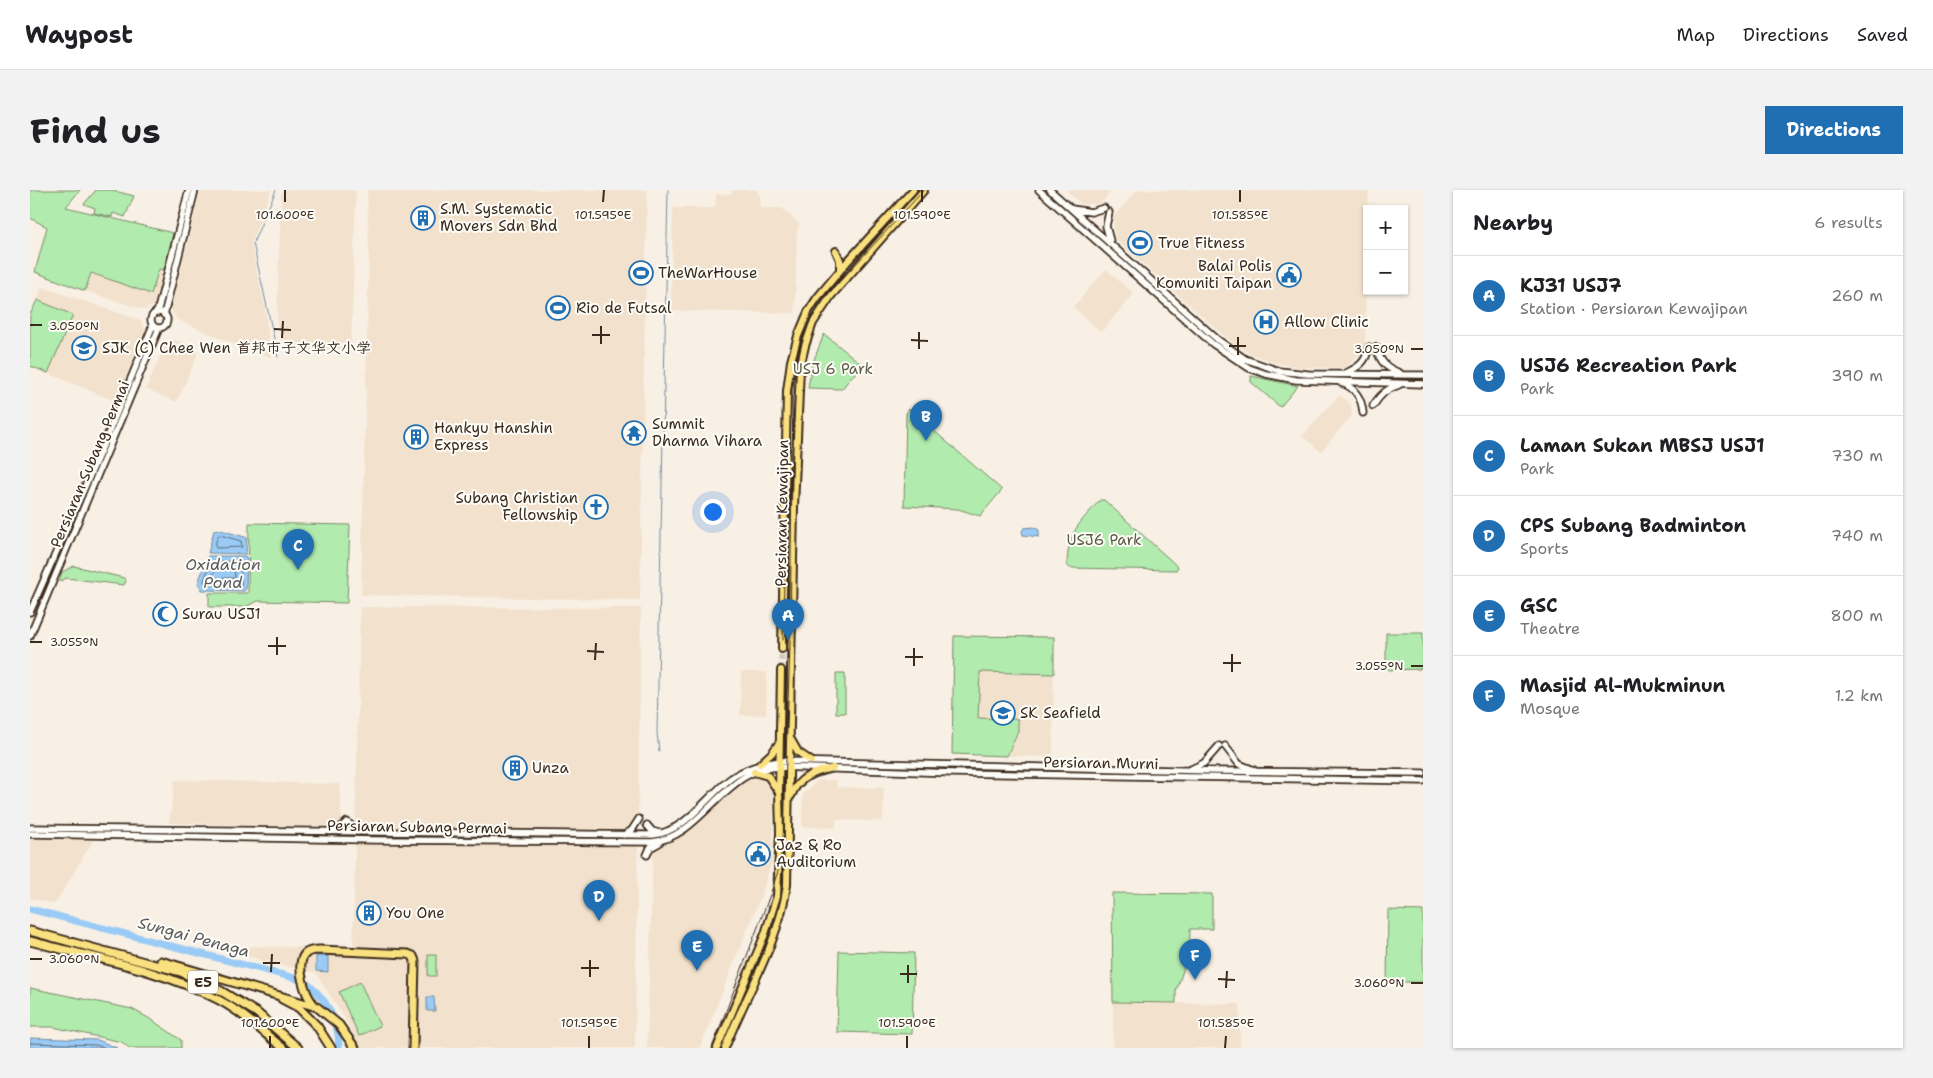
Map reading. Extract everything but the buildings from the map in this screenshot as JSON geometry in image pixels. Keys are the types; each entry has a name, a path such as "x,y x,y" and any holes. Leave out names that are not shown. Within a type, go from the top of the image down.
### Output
{"highway":[{"name":"E5","path":"30,931 162,966 204,982 256,1013 298,1048"},
{"name":"E5","path":"30,941 155,974 191,986 246,1017 281,1048"},
{"path":"92,948 156,960 274,993 316,1007"},
{"path":"354,1048 339,1025 316,1007 306,994 303,987 302,968 303,959 308,952 332,950 408,954 413,956 416,961 414,1048"},
{"path":"274,993 299,1008 316,1026 331,1048"}],"main road":[{"path":"189,190 157,313 151,318 153,326 159,328 165,324 164,315 195,190"},
{"name":"Persiaran Kewajipan","path":"782,649 787,380 793,349 802,324 817,298 913,190"},
{"name":"Persiaran Kewajipan","path":"725,1048 780,918 787,885 798,396 803,351 814,324 831,296 924,190"},
{"path":"1040,190 1213,344 1232,358 1257,371 1278,377 1338,382 1423,384"},
{"path":"1050,190 1218,340 1245,359 1279,371 1423,375"},
{"path":"1070,209 1088,212 1106,210 1106,226 1111,244"},
{"path":"840,270 840,260 836,251 854,256"},
{"path":"157,313 164,315"},
{"name":"Persiaran Subang Permai","path":"30,612 153,326"},
{"name":"Persiaran Subang Permai","path":"30,636 159,328"},
{"path":"1344,374 1365,361 1368,347"},
{"path":"1376,347 1382,363 1390,369 1406,375"},
{"path":"1338,382 1347,385 1360,397 1363,413"},
{"path":"1373,406 1389,388 1408,384"},
{"path":"49,571 58,560 64,557 62,541"},
{"path":"717,1048 765,934 775,904 780,843 778,792 781,670"},
{"path":"790,737 798,752 811,761"},
{"path":"760,764 776,749 780,738"},
{"path":"1187,771 1204,763 1222,746 1239,764 1257,771"},
{"name":"Persiaran Murni","path":"790,764 811,761 1187,771 1423,773"},
{"name":"Persiaran Subang Permai","path":"30,828 347,831 663,837 729,780 745,770 760,764 780,764"},
{"name":"Persiaran Subang Permai","path":"30,834 646,843 678,833 734,784 754,772 780,764"},
{"name":"Persiaran Murni","path":"780,764 953,773 1423,781"},
{"path":"937,764 952,768 953,773"},
{"path":"789,803 794,788 800,780 810,774 833,768"},
{"path":"754,772 768,776 774,782 778,792"},
{"path":"622,836 629,833 639,819"},
{"path":"336,831 348,822 358,832"},
{"path":"647,825 663,837 650,848 647,855"},
{"path":"341,839 347,831 356,840"}],"shaded area":[{"path":"201,190 271,190 251,244 265,307 271,357 240,347 176,319 171,308"},
{"path":"283,190 356,190 351,349 287,350 277,324 281,194"},
{"path":"367,190 647,190 640,600 361,595 369,250"},
{"path":"732,190 757,190 758,195 760,195 760,208 782,208 800,225 797,229 795,313 671,311 673,208 715,208 716,194 732,194"},
{"path":"1066,190 1112,190 1100,204 1081,204"},
{"path":"1137,190 1369,190 1368,205 1363,205 1363,295 1366,295 1365,350 1346,368 1295,367 1275,363 1248,353 1230,341 1115,239 1113,217"},
{"path":"160,268 164,270 156,304 145,310 85,291 90,273 151,294"},
{"path":"1106,269 1134,294 1101,332 1073,307"},
{"name":"SJK (C) Chee Wen 首邦市子文华文小学","path":"42,287 140,320 146,330 115,401 30,366 37,300"},
{"path":"174,340 194,347 197,352 177,402 146,389 165,344"},
{"path":"1339,395 1347,400 1351,406 1352,415 1321,452 1302,436"},
{"path":"360,607 641,608 635,1048 359,1048 345,1019 316,973 227,952 227,946 353,948"},
{"name":"SK Seafield","path":"954,636 1054,637 1053,752 1050,757 952,754"},
{"path":"741,672 767,672 766,715 740,715"},
{"path":"756,776 766,777 774,785 772,861 762,893 700,1048 647,1048 653,846 684,834 744,780"},
{"path":"175,780 339,784 342,819 334,827 169,823"},
{"path":"820,780 836,780 837,787 884,788 883,821 836,820 836,828 802,827 803,794"},
{"path":"30,838 94,839 55,904 30,898"},
{"path":"1113,1002 1240,1004 1240,1048 1113,1048"}],"green space":[{"path":"30,190 80,190 66,207 173,233 164,270 159,269 151,294 91,273 85,291 35,272 47,227 30,218"},
{"path":"96,190 111,190 134,196 125,217 113,213 112,217 94,213 95,208 84,204"},
{"path":"37,300 73,315 48,373 30,366 30,315"},
{"name":"USJ 6 Park","path":"824,334 864,366 851,377 842,389 808,388 812,365"},
{"path":"1251,376 1298,386 1280,407 1251,382"},
{"path":"909,409 1002,490 980,516 958,509 904,506 906,413"},
{"name":"USJ6 Park","path":"1100,500 1104,500 1178,567 1176,570 1070,568 1067,565 1072,536"},
{"path":"249,523 350,525 347,603 258,601 245,607 209,607 209,593 248,593"},
{"path":"74,566 124,578 126,581 124,585 66,578 59,582 62,572"},
{"path":"1386,633 1423,633 1423,666 1420,669 1390,670 1386,668"},
{"path":"954,636 1054,637 1054,674 980,672 978,718 1018,719 1018,731 1007,756 952,754"},
{"path":"836,673 845,673 845,713 836,713"},
{"path":"1112,893 1212,894 1212,929 1190,929 1189,962 1186,962 1176,991 1176,1003 1113,1002"},
{"path":"1388,910 1423,911 1423,982 1387,982"},
{"path":"839,951 914,953 912,1034 837,1032"},
{"path":"428,955 436,955 436,976 428,976"},
{"path":"360,982 380,1026 359,1036 339,992"},
{"path":"30,988 132,1009 181,1040 181,1048 129,1048 122,1042 53,1027 30,1027"}],"water":[{"path":"1034,527 1039,530 1039,537 1023,535 1022,531 1024,528"},
{"name":"Oxidation Pond","path":"217,529 247,538 246,554 208,553 214,530"},
{"name":"Oxidation Pond","path":"208,556 245,556 247,558 246,589 244,591 202,590 198,583"},
{"path":"316,956 328,956 328,972 316,971"},
{"path":"427,997 434,997 435,1011 427,1011"},
{"path":"30,1038 98,1040 117,1048 30,1048"}],"waterway":[{"path":"276,190 253,243 278,357"},
{"path":"659,751 657,733 668,190"},
{"name":"Sungai Penaga","path":"30,909 302,980 317,993 329,1009 336,1028 339,1048"}],"tunnel":[{"path":"781,670 782,649"}],"tram line":[{"path":"712,1048 770,895 779,868 783,842 790,645 793,387 797,358 804,333 820,303 924,190"},
{"path":"783,640 784,575"}],"place":[{"name":"S.M. Systematic Movers Sdn Bhd","path":"423,218"},
{"name":"True Fitness","path":"1140,243"},
{"name":"TheWarHouse","path":"641,273"},
{"name":"Balai Polis Komuniti Taipan","path":"1289,275"},
{"name":"Rio de Futsal","path":"558,308"},
{"name":"Allow Clinic","path":"1266,322"},
{"name":"SJK (C) Chee Wen 首邦市子文华文小学","path":"84,348"},
{"name":"Summit Dharma Vihara","path":"634,433"},
{"name":"Hankyu Hanshin Express","path":"416,437"},
{"name":"USJ6 Recreation Park","path":"926,441"},
{"name":"Subang Christian Fellowship","path":"596,507"},
{"name":"Laman Sukan MBSJ USJ1","path":"298,570"},
{"name":"Surau USJ1","path":"165,614"},
{"name":"KJ31 USJ7","path":"788,640"},
{"name":"SK Seafield","path":"1003,713"},
{"name":"Unza","path":"515,768"},
{"name":"Jaz & Ro Auditorium","path":"758,854"},
{"name":"You One","path":"369,913"},
{"name":"CPS Subang Badminton","path":"599,921"},
{"name":"GSC","path":"697,971"},
{"name":"Masjid Al-Mukminun","path":"1195,980"}]}
